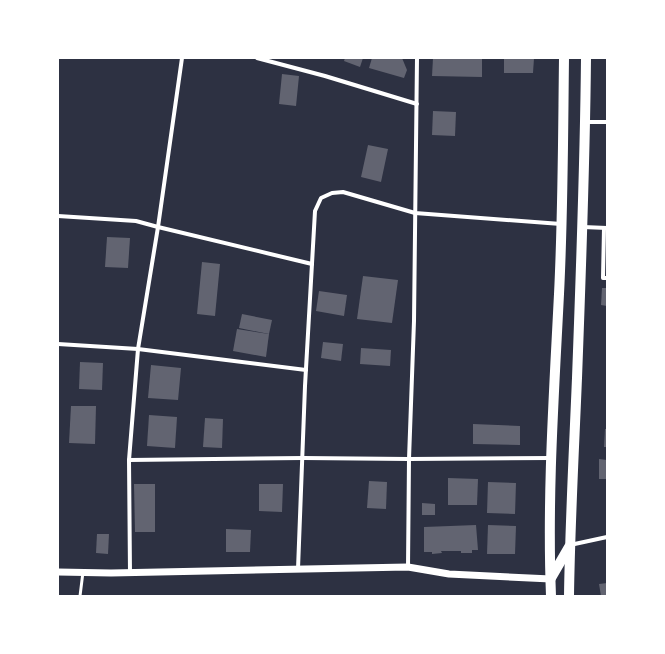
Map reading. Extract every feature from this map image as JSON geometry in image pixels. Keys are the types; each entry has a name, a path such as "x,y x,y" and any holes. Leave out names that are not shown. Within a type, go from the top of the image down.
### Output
{"main road":[{"path":"551,596 551,458 562,224 564,58"},
{"path":"569,596 586,122 586,58"},
{"path":"551,546 570,545"},
{"path":"551,579 570,545"},
{"path":"551,579 558,596"}],"street":[{"path":"130,573 129,460 138,349 158,227 182,58"},
{"path":"257,58 325,76 417,104"},
{"path":"408,567 409,459 414,321 417,58"},
{"path":"586,122 607,122"},
{"path":"298,569 306,370 315,211 321,198 332,192 344,192 415,213 562,224"},
{"path":"58,216 136,220 158,227 312,264"},
{"path":"582,227 606,228 603,278 607,278"},
{"path":"58,344 138,349 306,370"},
{"path":"129,460 551,458"},
{"path":"570,545 607,537"},
{"path":"58,572 130,573 408,567 449,574 551,579"}],"lane":[{"path":"80,596 83,572"}],"building":[{"path":"345,58 363,58 360,67 344,61"},
{"path":"372,58 402,58 407,70 404,78 369,68"},
{"path":"433,58 482,58 482,77 432,76"},
{"path":"504,58 534,58 533,73 504,73"},
{"path":"282,74 299,76 296,106 279,104"},
{"path":"433,111 456,112 455,136 432,135"},
{"path":"368,145 388,149 381,182 361,177"},
{"path":"107,237 130,238 128,268 105,267"},
{"path":"202,262 220,264 215,316 197,314"},
{"path":"363,276 398,280 392,323 357,319"},
{"path":"602,288 607,288 607,306 601,305"},
{"path":"319,291 347,295 344,316 316,311"},
{"path":"242,314 272,320 269,334 239,328"},
{"path":"237,329 269,334 266,357 233,351"},
{"path":"323,342 343,344 341,361 321,358"},
{"path":"361,348 391,350 390,366 360,364"},
{"path":"80,362 103,363 102,390 79,389"},
{"path":"151,365 181,368 178,400 148,398"},
{"path":"71,406 96,406 95,444 69,443"},
{"path":"149,415 177,417 175,448 147,446"},
{"path":"205,418 223,419 222,448 203,447"},
{"path":"473,424 520,426 520,445 473,444"},
{"path":"605,429 607,429 607,447 604,447"},
{"path":"599,459 607,460 607,479 599,479"},
{"path":"448,478 478,479 477,505 448,505"},
{"path":"369,481 387,482 386,509 367,508"},
{"path":"488,482 516,483 515,514 487,513"},
{"path":"134,484 155,484 155,532 135,532"},
{"path":"259,484 283,484 282,512 259,511"},
{"path":"422,503 435,504 435,515 422,515"},
{"path":"476,525 478,550 472,550 472,553 461,553 461,551 441,551 442,553 432,554 432,552 424,552 424,527"},
{"path":"488,525 516,526 515,554 487,554"},
{"path":"226,529 251,530 250,552 226,552"},
{"path":"97,534 109,534 108,554 96,553"},
{"path":"607,583 607,596 601,596 599,584"}]}
